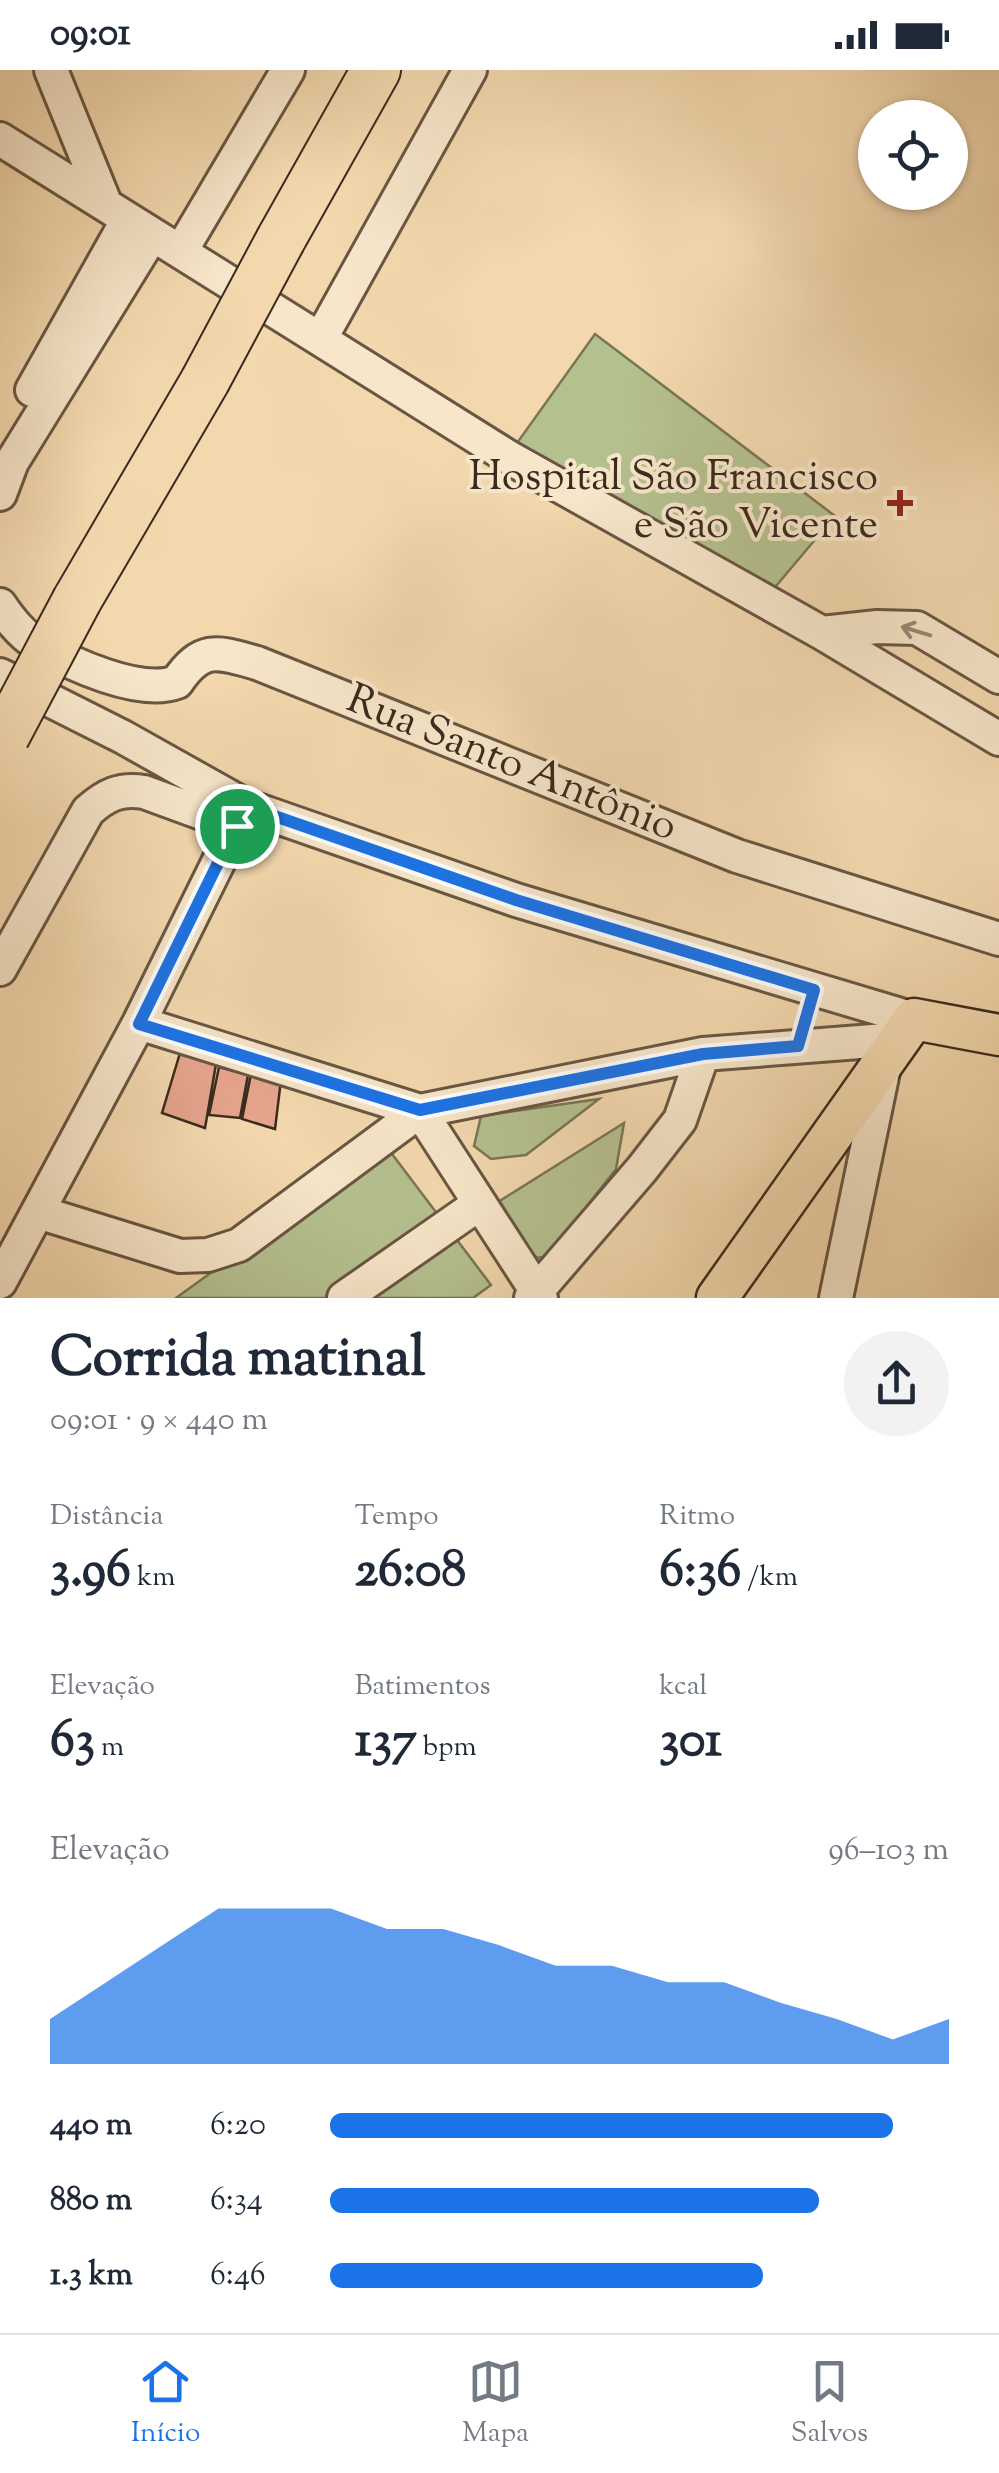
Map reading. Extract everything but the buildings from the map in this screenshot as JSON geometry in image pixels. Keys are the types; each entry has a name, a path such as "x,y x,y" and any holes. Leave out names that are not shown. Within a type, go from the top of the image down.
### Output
{"highway":[{"path":"3,741 376,70"}],"main road":[{"path":"716,1298 899,1039 999,1035"}],"street":[{"path":"51,70 128,220"},
{"path":"181,252 288,70"},
{"path":"321,338 470,70"},
{"path":"0,140 510,458 822,633 999,740"},
{"path":"0,494 4,455 128,220"},
{"name":"Rua Santo Antônio","path":"0,606 35,644 96,672 154,686 177,682 196,658 205,655 223,654 257,663 737,856 999,940"},
{"path":"822,633 877,627 917,628 999,677"},
{"path":"0,675 123,737 242,816"},
{"path":"0,969 88,811 102,798 117,792 144,792 242,816 814,990 899,1039"},
{"path":"0,1282 139,1024 242,816"},
{"path":"798,1046 814,990"},
{"path":"139,1024 420,1110 536,1296 680,1120 703,1054"},
{"path":"38,1212 180,1256 208,1255 239,1245 420,1110 703,1054 899,1039"},
{"path":"836,1298 899,1039"},
{"path":"344,1298 479,1204"}],"green space":[{"path":"595,334 835,516 771,592 512,450"},
{"path":"599,1099 526,1155 491,1159 474,1146 481,1116"},
{"path":"624,1123 616,1169 547,1257 531,1258 495,1204"},
{"path":"386,1146 491,1285 473,1298 176,1298"}],"place":[{"name":"Hospital São Francisco e São Vicente","path":"900,503"}],"route":[{"path":"246,806 516,900 814,990 798,1046 703,1054 420,1110 139,1024 237,826 246,806"}]}
